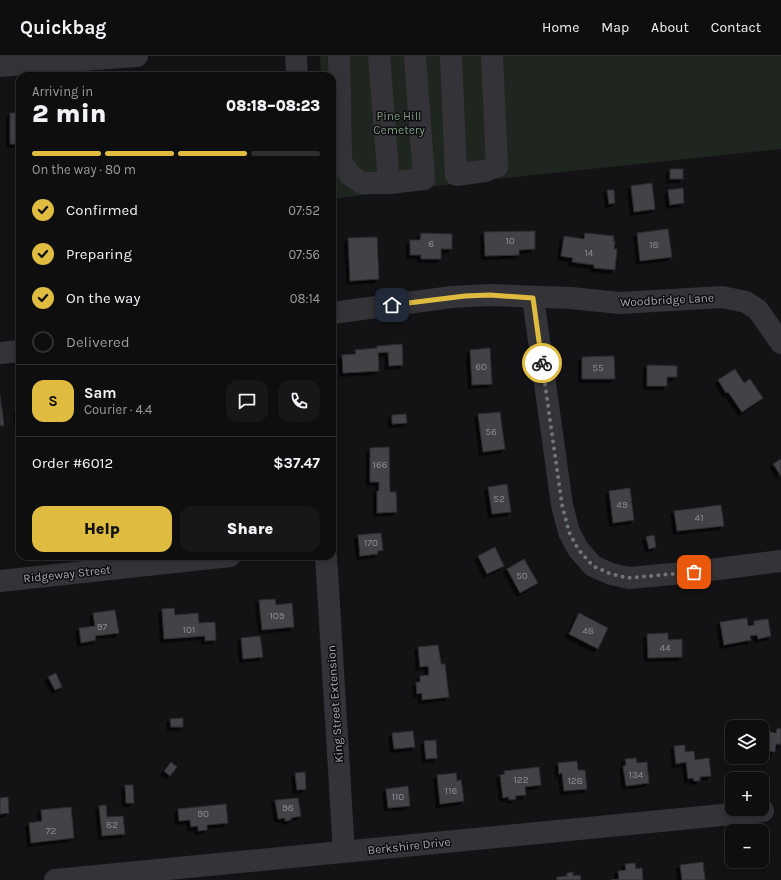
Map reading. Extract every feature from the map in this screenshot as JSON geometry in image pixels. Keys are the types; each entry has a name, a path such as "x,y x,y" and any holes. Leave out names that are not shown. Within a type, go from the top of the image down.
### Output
{"street":[{"path":"0,66 137,56"},
{"path":"296,56 297,72"},
{"path":"339,56 341,161 349,174 362,183 389,182 456,175 485,171 497,166 492,56"},
{"path":"379,56 389,182"},
{"path":"415,56 424,179"},
{"path":"451,56 456,175"},
{"name":"Woodbridge Lane","path":"336,312 452,297 490,295 533,298 571,298 620,303 722,297 746,302 758,310 781,343"},
{"path":"533,298 562,505 569,532 578,549 593,566 611,574 628,578 694,572 781,561"},
{"path":"0,353 16,351"},
{"name":"Ridgeway Street","path":"0,581 193,560"},
{"name":"King Street Extension","path":"326,560 344,852"},
{"name":"Berkshire Drive","path":"56,880 725,815"}],"green space":[{"name":"Pine Hill Cemetery","path":"320,56 781,56 781,149 468,182 336,198 336,72 321,72"}],"building":[{"path":"10,113 16,113 16,144 10,144"},
{"path":"670,169 683,169 683,179 670,179"},
{"path":"652,183 655,209 634,212 631,186"},
{"path":"683,188 684,203 670,205 668,190"},
{"path":"607,190 614,190 615,203 609,204"},
{"path":"668,229 672,257 640,261 637,233"},
{"path":"535,231 535,249 519,250 519,255 485,256 484,232"},
{"path":"421,233 452,234 452,249 441,249 441,259 421,259 421,255 410,255 410,240 420,240"},
{"path":"585,233 614,236 614,249 617,249 615,270 594,268 594,265 572,262 573,258 561,256 564,236 584,239"},
{"path":"377,237 379,279 350,281 348,238"},
{"path":"402,344 403,365 389,366 388,352 378,353 379,371 343,373 342,355 356,354 355,350"},
{"path":"490,348 492,384 472,385 470,350"},
{"path":"614,356 615,379 582,379 582,357"},
{"path":"647,365 677,366 677,377 667,377 667,386 647,386"},
{"path":"735,369 744,383 750,379 763,398 742,412 728,392 726,393 718,380"},
{"path":"0,395 4,425 0,426"},
{"path":"500,412 505,449 483,452 478,414"},
{"path":"406,414 407,423 392,424 392,415"},
{"path":"389,447 390,492 396,492 397,512 377,513 377,491 379,491 379,482 370,482 370,448"},
{"path":"781,459 781,476 773,464"},
{"path":"507,484 511,512 492,514 488,487"},
{"path":"630,488 634,520 613,523 609,491"},
{"path":"721,505 724,526 677,531 674,511"},
{"path":"381,533 383,550 378,551 378,554 360,556 358,535"},
{"path":"654,535 656,547 649,549 646,537"},
{"path":"495,547 504,566 487,574 478,556"},
{"path":"524,559 538,583 520,593 507,569"},
{"path":"275,599 276,605 292,603 294,627 262,630 259,600"},
{"path":"174,608 175,615 198,613 199,623 215,622 216,640 205,641 205,636 164,639 162,609"},
{"path":"115,610 119,633 95,636 96,640 81,643 79,628 95,626 93,613"},
{"path":"579,613 608,628 598,649 569,634"},
{"path":"747,618 748,626 754,625 754,621 768,619 771,636 758,639 757,635 750,636 751,640 724,645 720,622"},
{"path":"668,633 668,640 682,639 682,657 648,658 647,634"},
{"path":"260,636 263,657 243,659 241,638"},
{"path":"438,645 441,664 445,664 449,697 422,700 422,693 417,694 416,682 420,682 420,676 429,675 428,666 420,667 418,647"},
{"path":"56,673 62,687 55,690 48,677"},
{"path":"183,718 183,727 171,727 170,719"},
{"path":"777,728 781,729 781,744 776,744 775,752 769,751 769,732 776,733"},
{"path":"413,731 415,747 394,749 392,733"},
{"path":"436,740 437,758 426,759 424,741"},
{"path":"685,745 685,752 694,751 695,760 709,758 711,776 700,777 700,781 694,781 693,778 688,779 686,762 676,764 674,746"},
{"path":"636,758 637,763 647,762 649,783 626,786 623,766 626,765 625,759"},
{"path":"577,761 578,770 585,770 587,789 564,791 562,773 559,774 558,763"},
{"path":"171,762 177,767 170,776 164,771"},
{"path":"539,767 541,785 525,787 526,795 515,796 516,799 509,800 509,797 503,798 500,775 505,774 504,771"},
{"path":"305,772 306,789 297,790 295,773"},
{"path":"456,773 457,781 461,780 464,801 440,804 437,775"},
{"path":"125,785 133,785 134,803 126,803"},
{"path":"408,786 410,806 388,808 386,789"},
{"path":"8,797 9,813 0,814 0,798"},
{"path":"298,798 301,816 285,821 285,818 278,819 275,800"},
{"path":"226,804 228,823 207,825 207,830 198,831 198,826 191,827 190,820 179,821 178,809"},
{"path":"106,805 107,817 123,816 125,834 102,836 99,806"},
{"path":"71,807 74,838 31,843 29,823 42,821 41,810"},
{"path":"703,862 705,880 682,880 680,865"},
{"path":"635,863 636,869 642,868 643,880 611,880 619,879 618,871 626,870 625,864"},
{"path":"573,872 573,876 580,875 581,880 557,880 557,877 567,876 567,873"}],"way so far":[{"path":"542,363 562,505 569,532 578,549 593,566 611,574 628,578 694,572"}],"route":[{"path":"392,305 465,296 490,295 533,298 542,363"}]}
